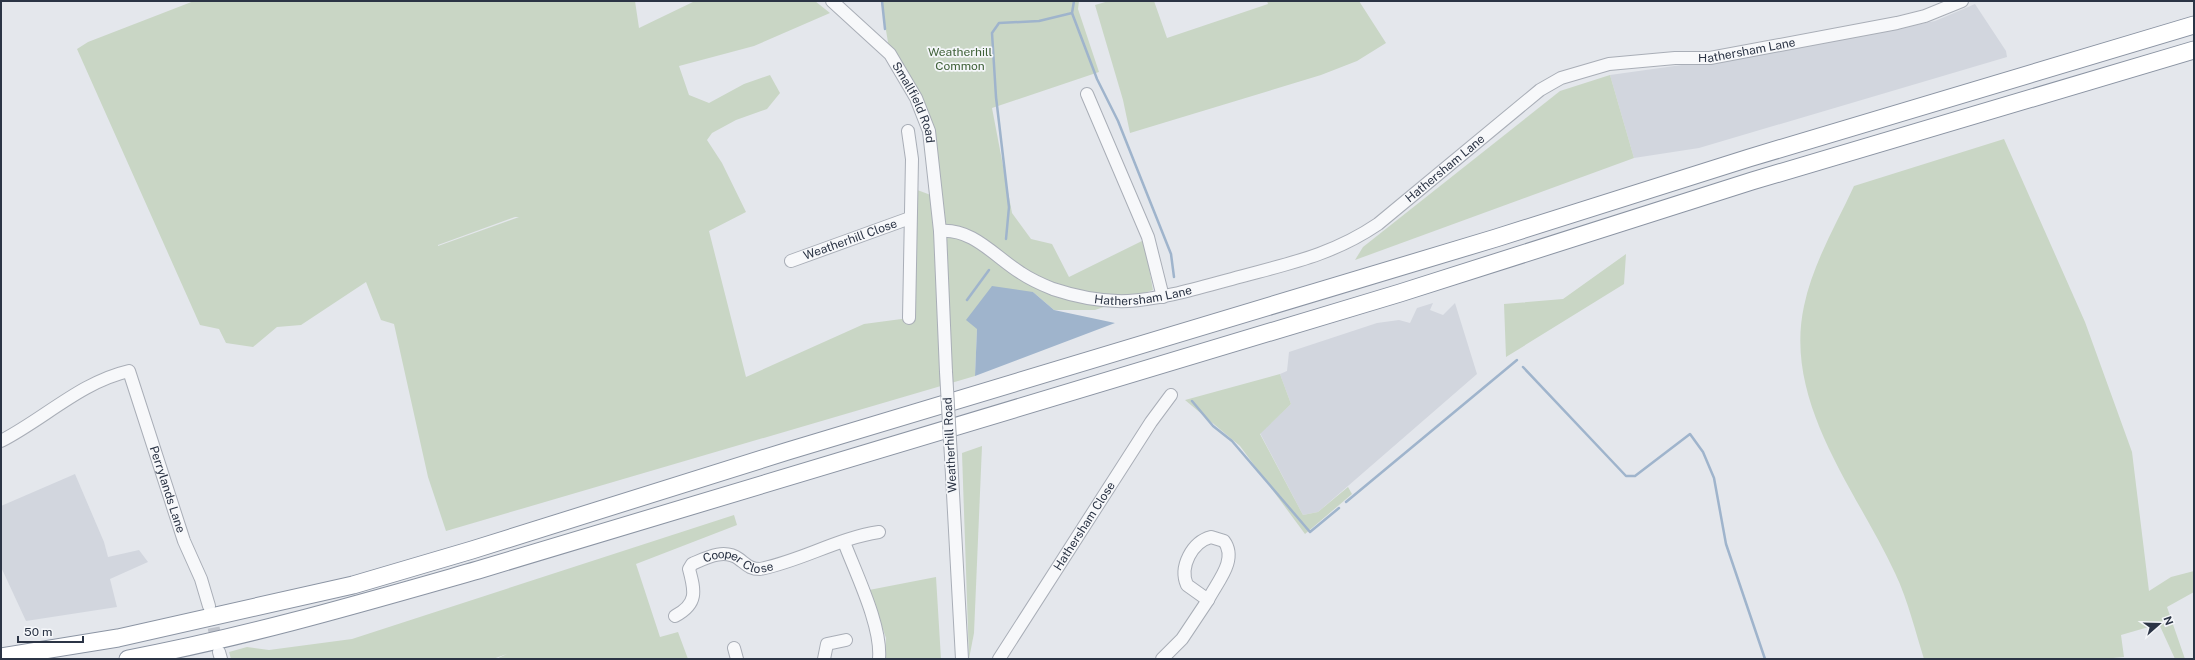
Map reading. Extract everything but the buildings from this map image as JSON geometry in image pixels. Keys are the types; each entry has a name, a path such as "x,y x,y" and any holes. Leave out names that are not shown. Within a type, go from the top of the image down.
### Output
{"highway":[{"path":"1,657 118,638 353,585 480,548 788,451 1496,238 1749,158 2194,24"},
{"path":"128,659 165,652 354,606 478,570 1400,293 1752,181 2194,50"}],"street":[{"name":"Smallfield Road","path":"832,1 890,54 916,98 929,131 933,156 940,231"},
{"name":"Hathersham Lane","path":"940,231 957,231 967,235 990,249 1021,273 1053,289 1086,298 1127,301 1163,297 1305,259 1335,249 1356,238 1378,224 1540,90 1561,78 1609,64 1675,58 1710,58 1890,24 1925,16 1962,1"},
{"path":"1087,94 1148,237 1163,297"},
{"name":"Weatherhill Close","path":"908,131 912,159 909,318"},
{"path":"912,159 933,156"},
{"name":"Weatherhill Close","path":"791,261 910,218"},
{"name":"Weatherhill Road","path":"940,231 946,372 962,659"},
{"name":"Perrylands Lane","path":"1,441 103,379 129,371 184,541 201,579 209,606"},
{"name":"Hathersham Close","path":"999,659 1151,422 1171,395"},
{"name":"Cooper Close","path":"675,616 683,611 692,600 694,584 689,569 692,564 717,554 726,554 738,558 751,569 760,569 844,542 861,534 879,532"},
{"path":"1162,659 1182,639 1208,600 1229,562 1230,554 1224,541 1210,537 1203,539 1198,544 1185,563 1183,571 1187,585 1208,600"},
{"path":"844,542 877,630 880,650 879,659"},
{"path":"824,659 826,644 846,640"}],"shaded area":[{"path":"1975,4 2006,51 2007,57 1699,148 1634,158 1610,75 1782,51 1935,21"},
{"path":"1433,303 1430,310 1443,315 1455,303 1477,374 1318,512 1303,515 1260,433 1291,404 1280,374 1287,371 1289,352 1377,323 1399,320 1410,323 1417,308"},
{"path":"75,474 104,542 108,557 139,550 148,562 110,579 117,607 26,621 1,567 1,506"}],"green space":[{"name":"Weatherhill Common","path":"194,1 635,1 639,28 695,1 815,1 830,13 754,46 679,66 689,95 709,103 744,84 770,75 780,93 767,109 736,120 712,133 707,140 722,163 746,212 709,231 746,377 864,324 909,318 912,188 936,197 929,131 890,54 881,1 1079,1 1078,9 1099,72 992,108 1012,213 1031,239 1052,244 1069,277 1144,240 1153,290 1095,310 1054,310 1033,292 977,329 975,376 446,531 428,477 394,324 381,320 366,282 301,325 277,327 253,347 226,343 219,329 200,325 77,49 88,42","holes":["515,217 519,217 438,246"]},
{"path":"1109,1 1154,1 1167,38 1268,4 1267,1 1359,1 1386,43 1357,61 1321,75 1130,133 1123,100 1095,5"},
{"path":"1610,75 1634,158 1355,260 1363,247 1560,91"},
{"path":"2004,139 2085,322 2132,452 2149,591 2171,577 2194,571 2194,592 2167,607 2185,659 2175,659 2159,624 2121,635 2124,657 2102,659 1924,659 1900,583 1827,445 1814,411 1804,377 1800,342 1804,306 1819,259 1854,186"},
{"path":"1626,254 1624,284 1506,357 1504,304 1563,299"},
{"path":"1280,374 1291,404 1260,434 1303,515 1318,512 1348,487 1352,494 1305,534 1240,446 1185,400"},
{"path":"982,446 974,633 969,659 962,453"},
{"path":"734,515 737,525 636,564 660,637 678,632 688,659 496,659 507,654 493,659 231,659 229,652 247,647 269,650 352,639"},
{"path":"936,577 941,659 885,659 886,638 869,590"}],"water":[{"path":"992,286 1033,292 1054,310 1115,323 975,376 977,329 966,320"}],"waterway":[{"path":"882,1 885,29"},
{"path":"1074,1 1072,13 1097,79 1118,121 1171,254 1174,277"},
{"path":"1006,239 1009,207 996,97 992,33 999,23 1039,21 1072,13"},
{"path":"967,300 989,270"},
{"path":"1346,502 1517,360"},
{"path":"1523,367 1626,476 1635,476 1690,434 1703,452 1714,478 1726,544 1765,659"},
{"path":"1192,401 1213,426 1232,441 1310,532 1339,508"}],"tunnel":[{"path":"210,610 218,649"}]}
